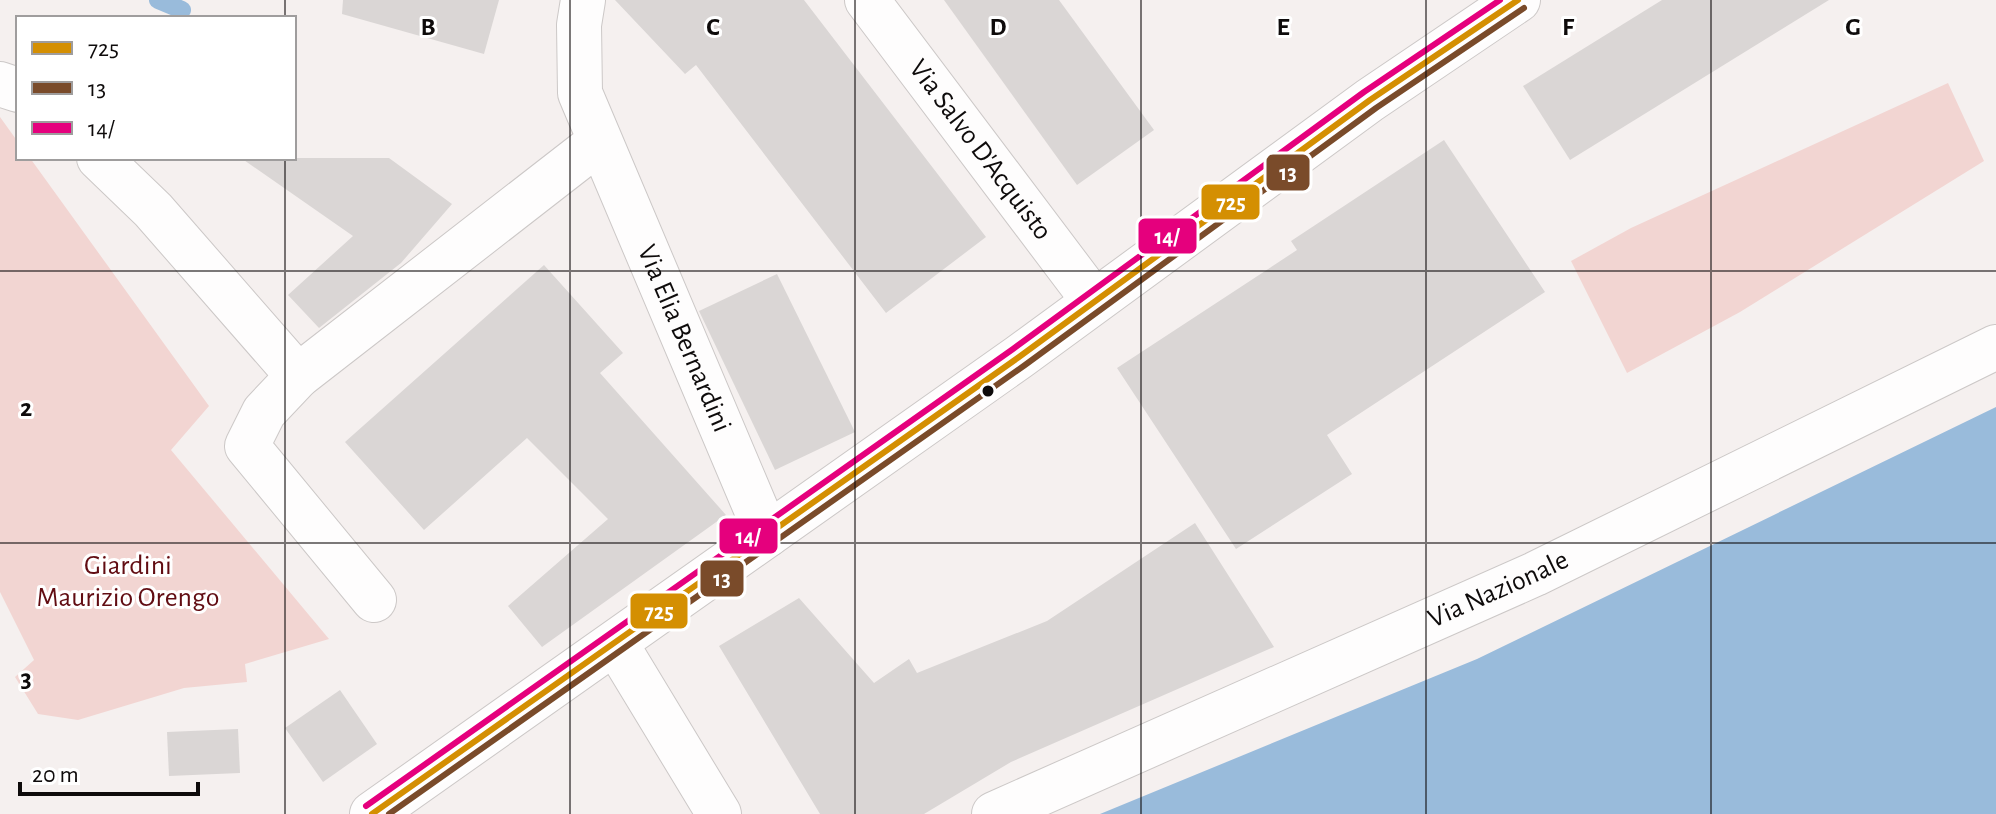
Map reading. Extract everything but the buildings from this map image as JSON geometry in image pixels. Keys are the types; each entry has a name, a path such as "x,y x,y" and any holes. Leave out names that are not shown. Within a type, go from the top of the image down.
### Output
{"main road":[{"name":"Via Elia Bernardini","path":"583,0 579,25 580,93 767,535"},
{"name":"Via Salvo D'Acquisto","path":"867,0 1094,301"},
{"path":"372,814 476,738 616,644 1370,100 1518,0"},
{"path":"374,600 247,446 264,412 298,376 599,142"},
{"path":"101,160 153,210 298,376"},
{"name":"Via Nazionale","path":"994,814 1535,574 1996,347"},
{"path":"616,644 719,814"}],"green space":[{"path":"1948,83 1984,161 1740,312 1627,373 1571,261 1631,228"},
{"name":"Giardini Maurizio Orengo","path":"0,117 16,139 16,160 31,160 209,406 171,450 329,639 245,664 247,682 184,688 78,720 38,714 15,677 34,660 0,592"}],"water":[{"path":"1996,407 1996,814 1100,814 1477,659"}],"waterway":[{"path":"158,0 182,10"}],"transit line":[{"name":"14/","path":"366,806 1013,349 1364,92 1500,0"},
{"name":"725","path":"372,814 1019,357 1370,100 1518,0"},
{"name":"13","path":"389,814 1025,365 1376,108 1524,8"}]}
